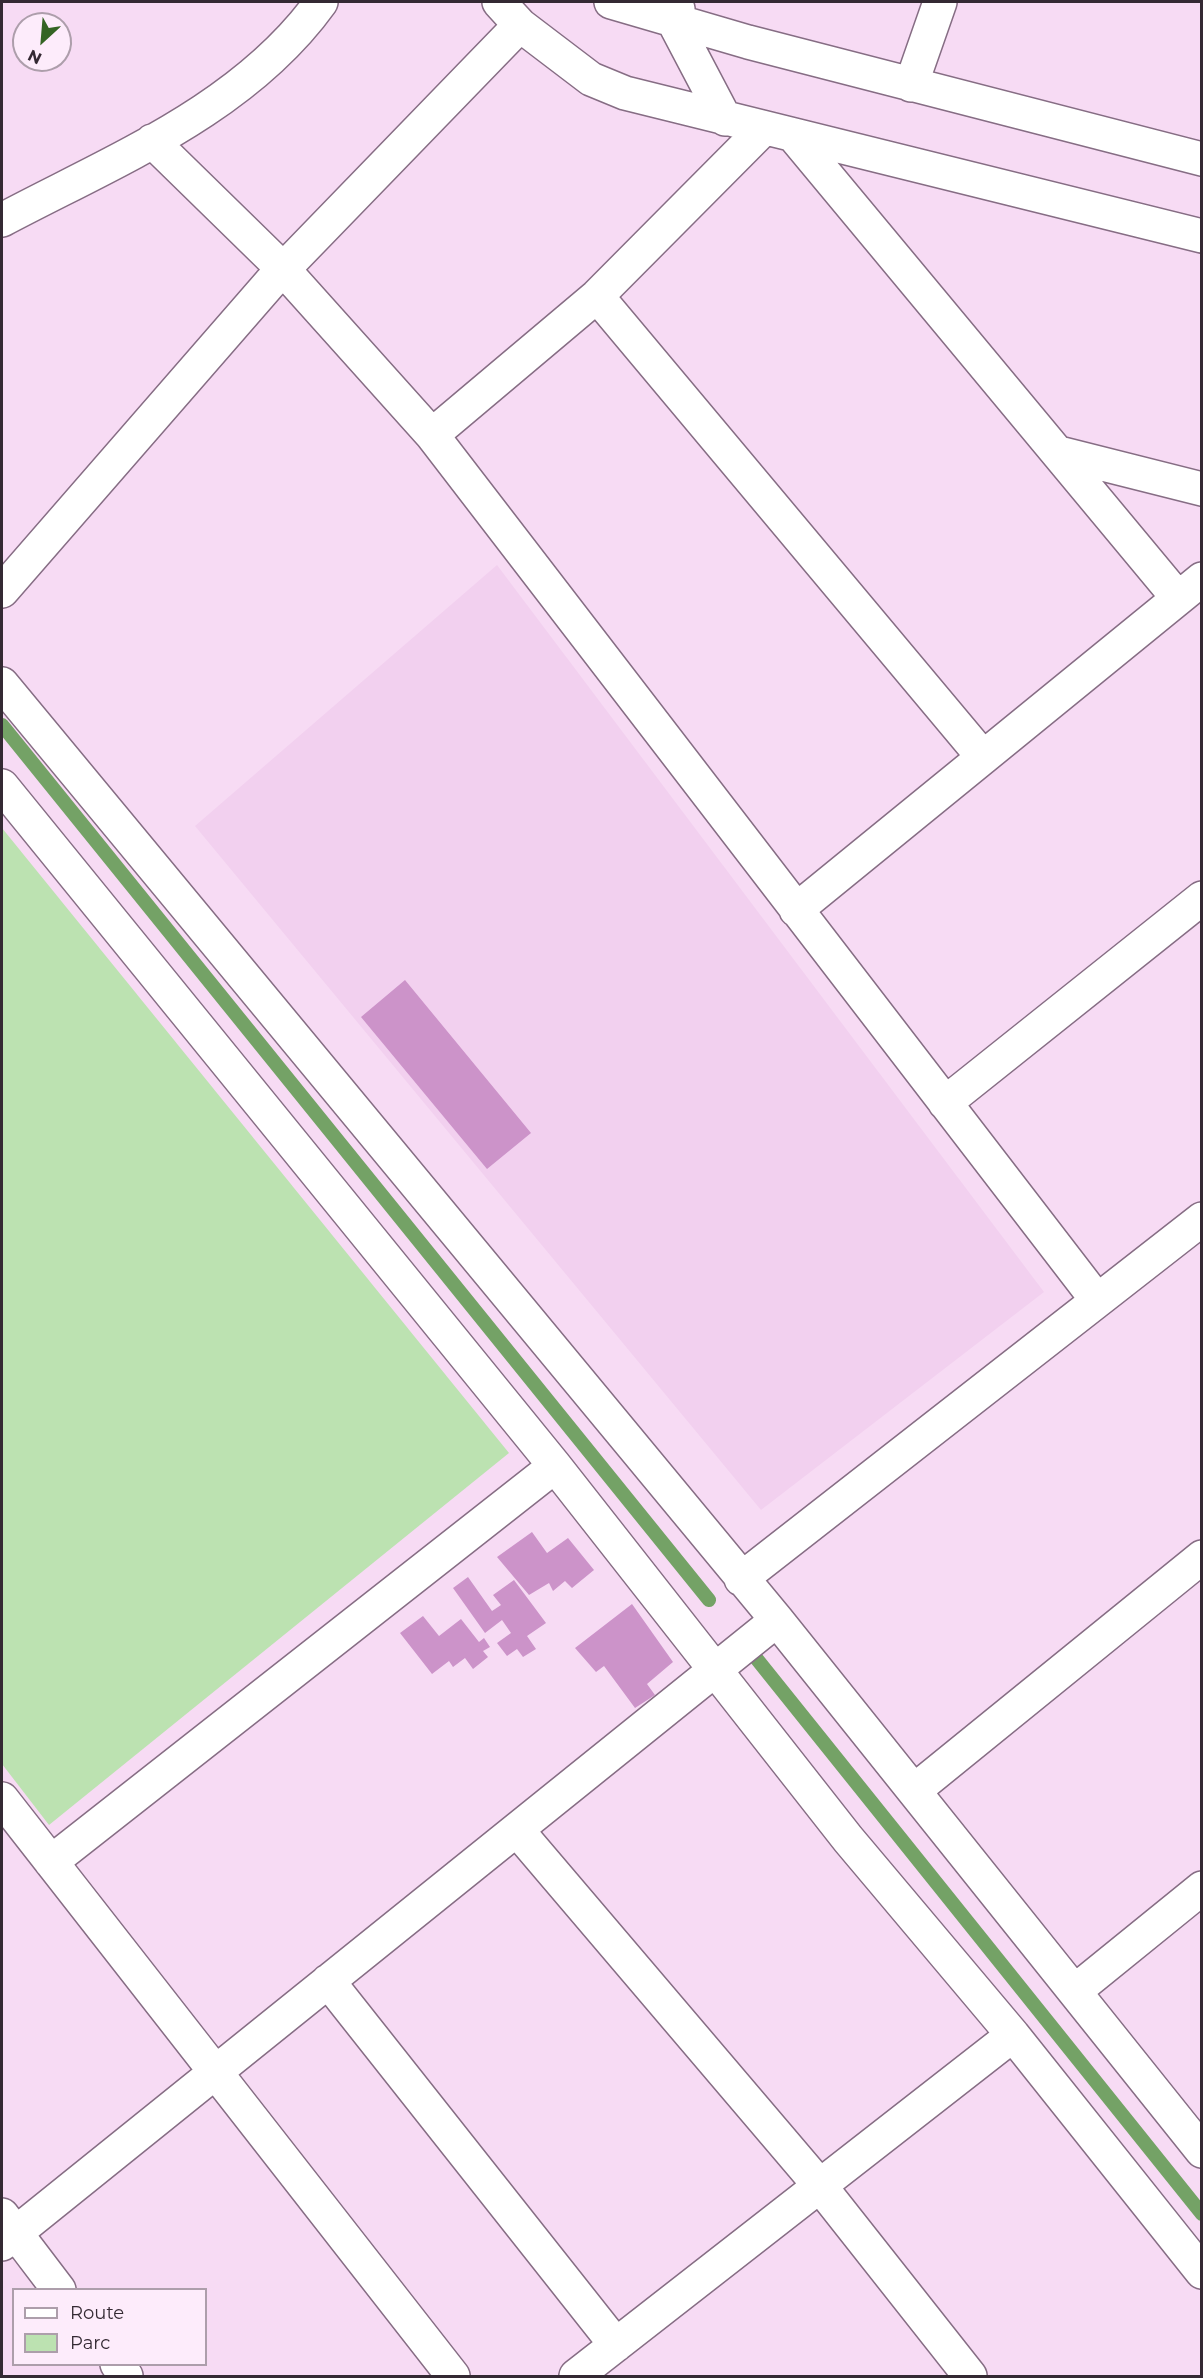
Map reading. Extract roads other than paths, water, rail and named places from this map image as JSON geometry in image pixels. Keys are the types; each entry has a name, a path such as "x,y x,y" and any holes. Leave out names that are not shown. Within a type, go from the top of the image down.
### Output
{"street":[{"path":"2,220 152,141 231,95 271,60 321,2"},
{"path":"611,2 677,12 911,85 1202,159"},
{"path":"911,85 940,2"},
{"path":"677,12 725,119"},
{"path":"2,591 509,13 591,79 625,93 1202,236"},
{"path":"432,435 597,296 779,131"},
{"path":"779,131 1059,453 1190,588 796,910"},
{"path":"152,141 284,270 432,435 1097,1300"},
{"path":"597,296 983,757"},
{"path":"1059,453 1202,489"},
{"path":"2,684 741,1580 777,1620 1202,2151"},
{"path":"2,786 555,1466 848,1839 1012,2035 1202,2272"},
{"path":"945,1103 1202,898"},
{"path":"741,1580 1202,1219"},
{"path":"51,1862 555,1466"},
{"path":"915,1790 1202,1557"},
{"path":"58,2288 6,2231 214,2072 777,1620"},
{"path":"2,1799 453,2376"},
{"path":"517,1830 820,2186 970,2376"},
{"path":"1075,1991 1202,1888"},
{"path":"328,1980 616,2345"},
{"path":"576,2376 1012,2035"}],"waterway":[{"path":"2,725 709,1600"},
{"path":"756,1658 1202,2214"}]}
